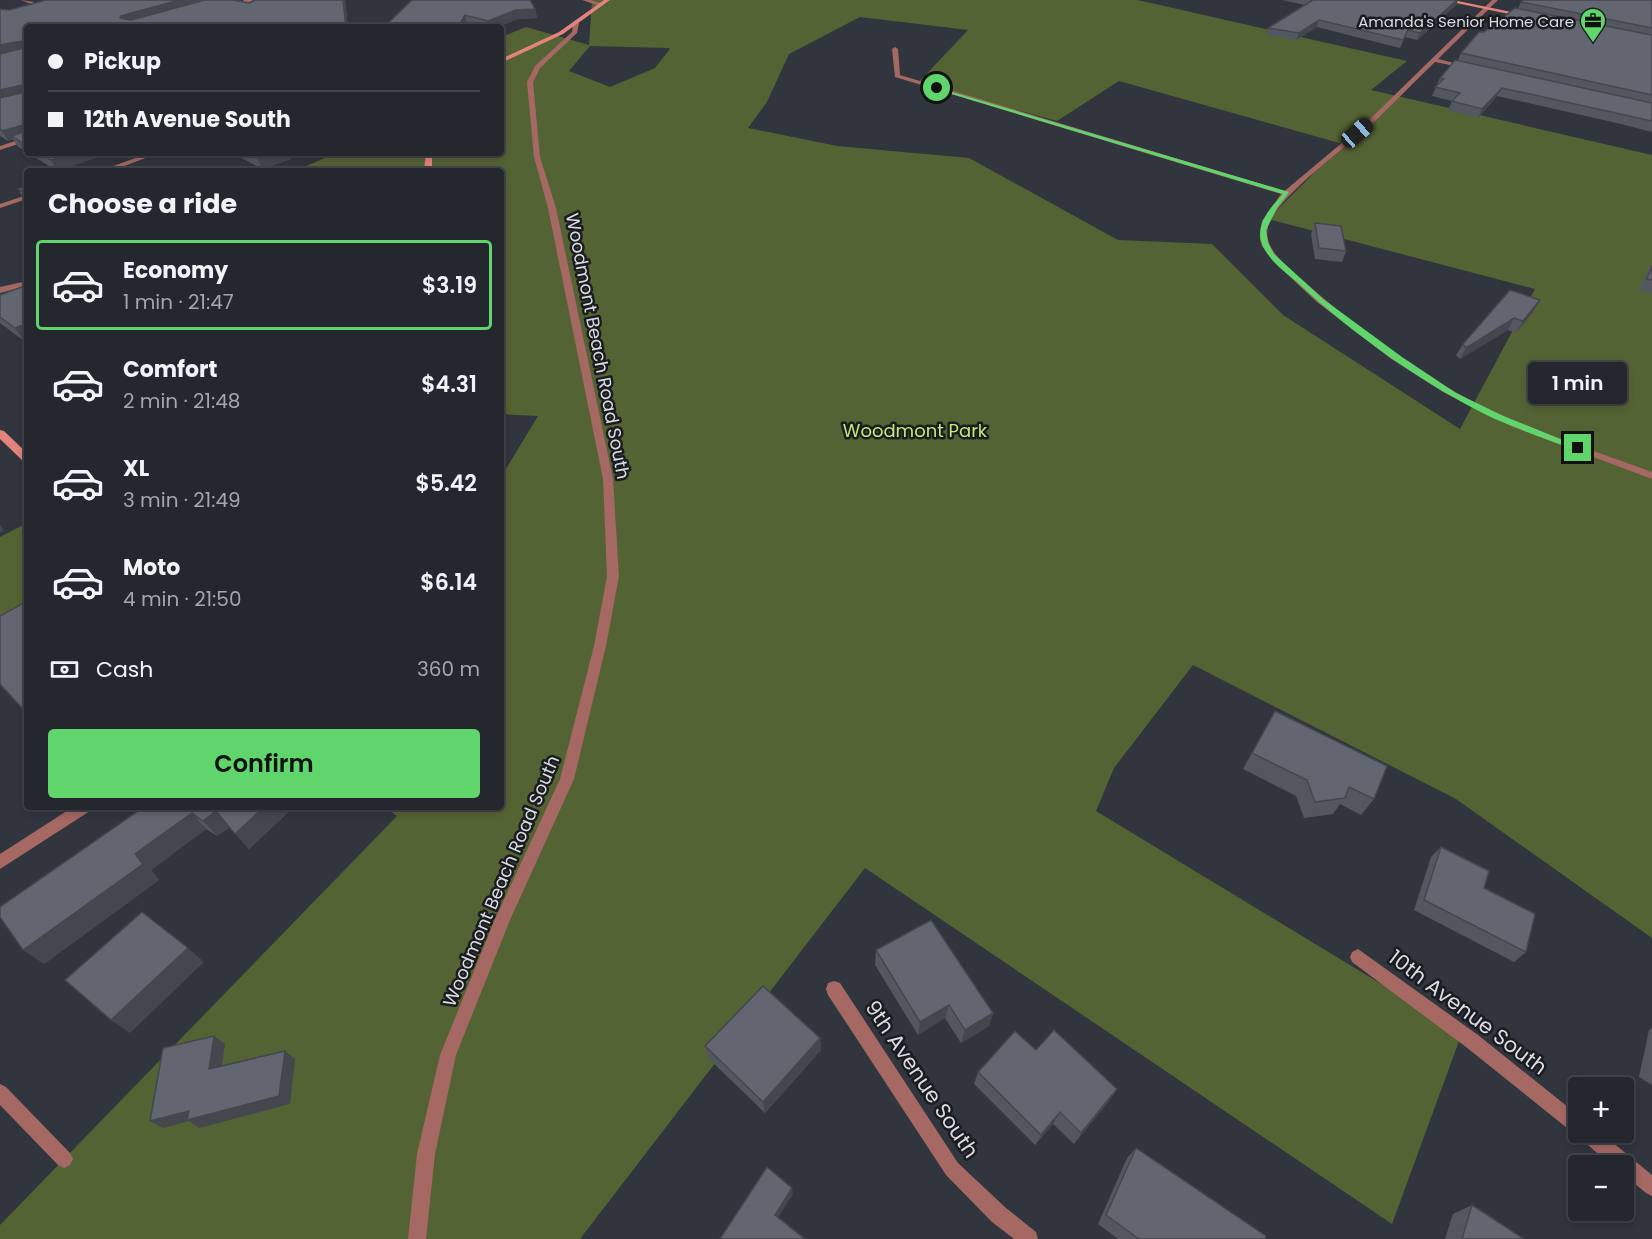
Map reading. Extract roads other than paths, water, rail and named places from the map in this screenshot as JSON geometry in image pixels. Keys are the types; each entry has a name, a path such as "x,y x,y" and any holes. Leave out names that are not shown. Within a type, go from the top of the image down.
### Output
{"main road":[{"path":"504,60 544,42 576,23 607,0"},
{"path":"1445,0 1530,17"},
{"path":"0,433 24,456"}],"street":[{"path":"232,0 243,2"},
{"path":"585,0 600,4"},
{"path":"1496,0 1370,122 1287,194 1268,219 1263,230 1264,243 1272,255 1321,301 1427,378 1475,406 1522,427 1652,476"},
{"name":"Woodmont Beach Road South","path":"417,1239 426,1154 447,1055 503,919 567,779 600,646 613,576 609,479 552,208 537,157 530,82 537,67 575,32 576,23"},
{"path":"895,49 897,76 1287,194"},
{"path":"1434,60 1480,70"},
{"path":"0,148 24,141"},
{"path":"113,168 147,156"},
{"path":"0,206 24,198"},
{"path":"0,290 24,284"},
{"path":"0,862 80,810"},
{"name":"10th Avenue South","path":"1358,957 1472,1041 1568,1118"},
{"name":"9th Avenue South","path":"834,989 952,1169 999,1215 1029,1239"},
{"path":"0,1093 64,1160"},
{"path":"1599,1143 1652,1187"}],"place":[{"name":"Amanda's Senior Home Care","path":"1593,44"}],"park label":[{"name":"Woodmont Park","path":"915,430"}]}
